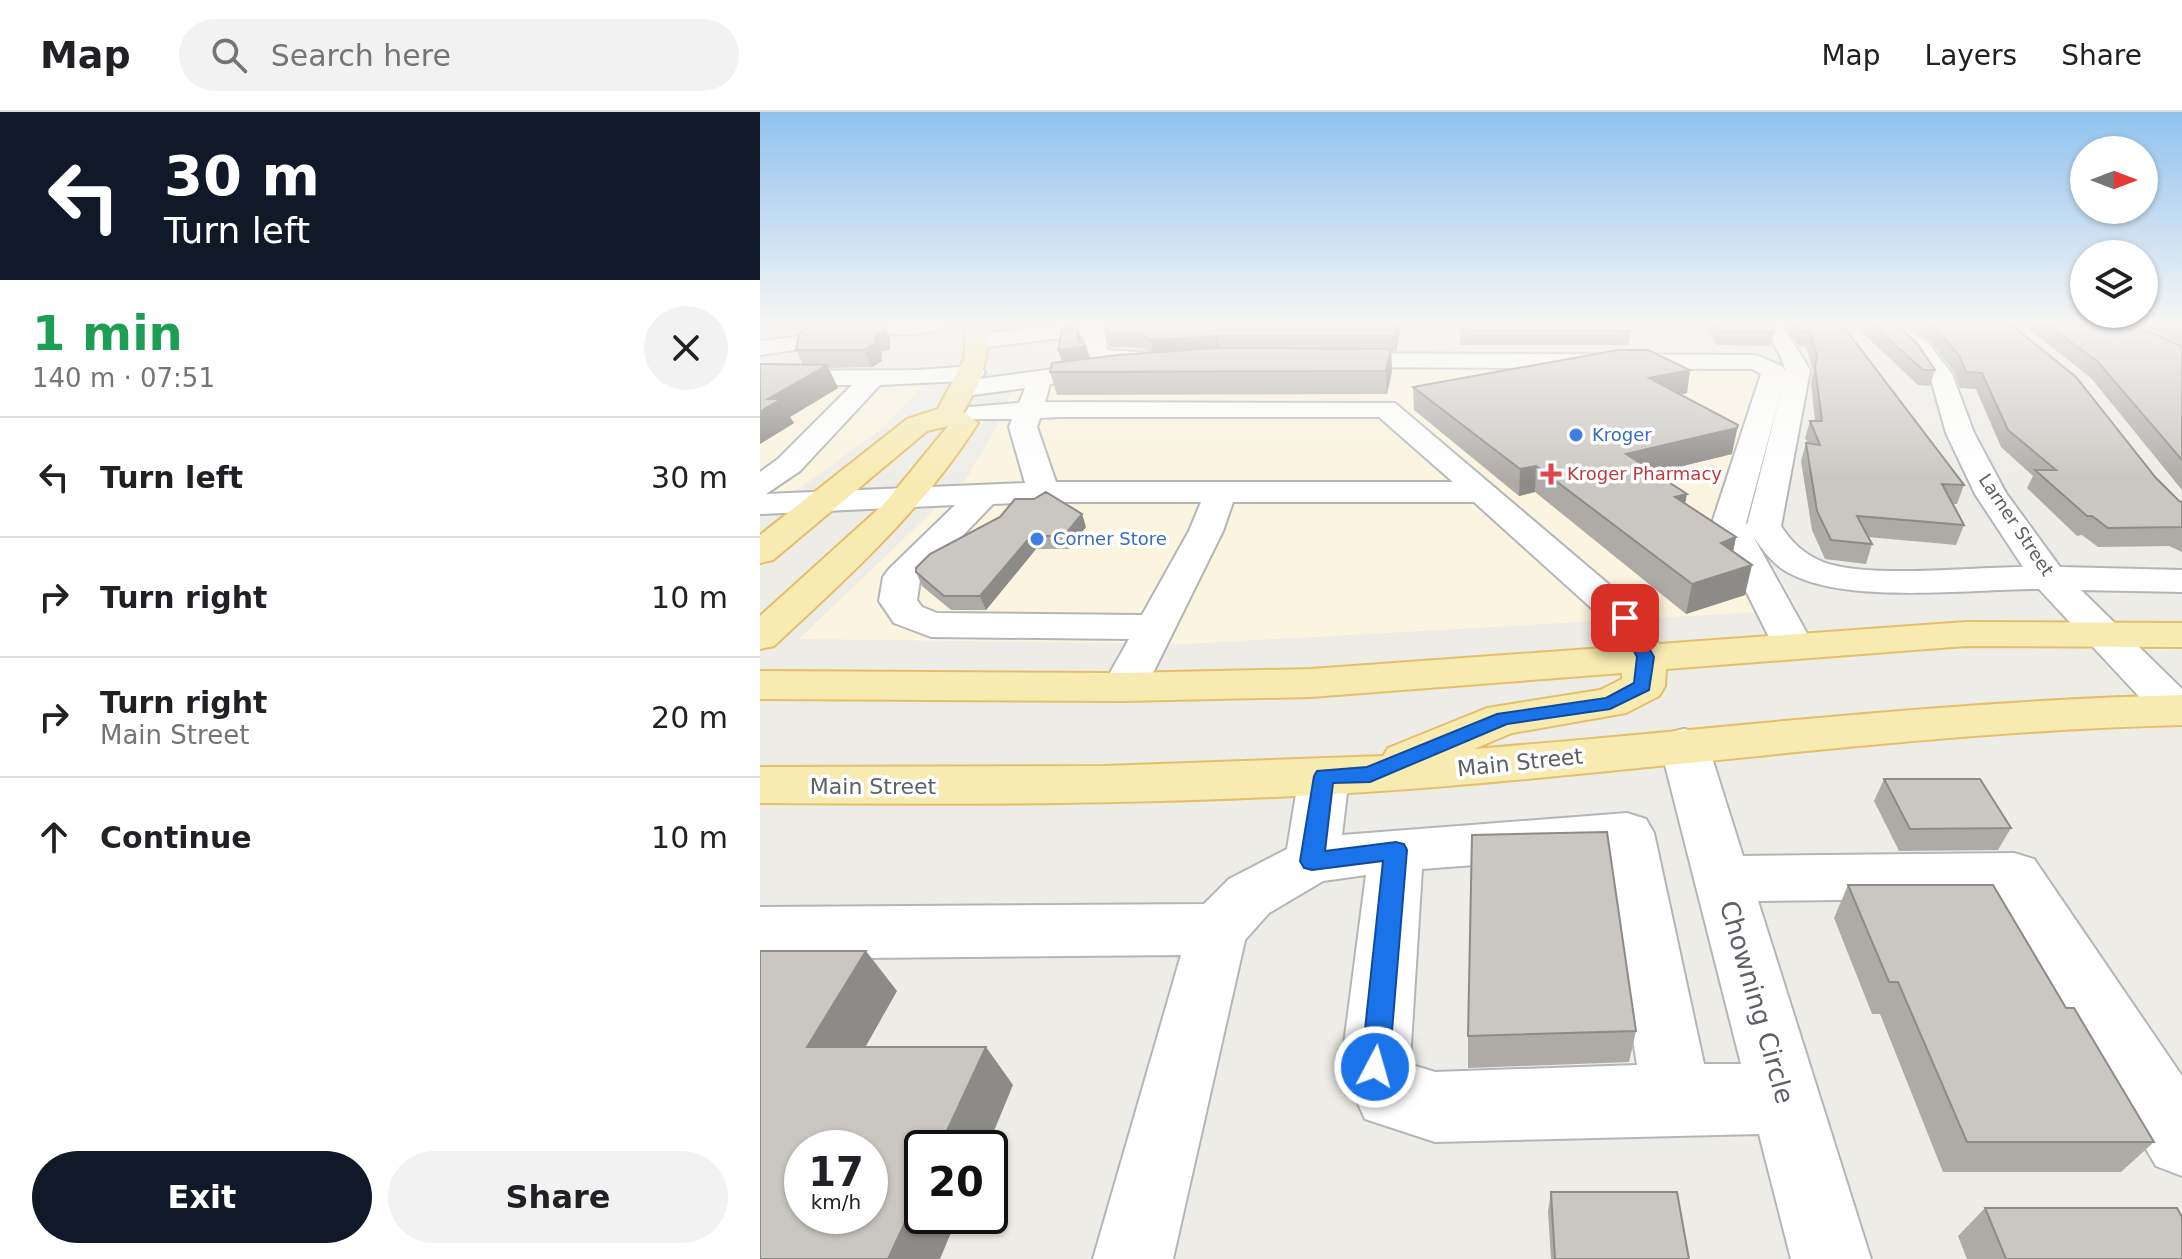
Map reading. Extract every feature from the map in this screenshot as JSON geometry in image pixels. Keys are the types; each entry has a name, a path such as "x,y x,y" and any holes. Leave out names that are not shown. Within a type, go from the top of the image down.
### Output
{"main road":[{"path":"760,552 917,425 948,415 970,376"},
{"path":"760,637 908,496 964,423 948,415"},
{"path":"760,685 1124,687 1311,683 1966,634 2182,635"},
{"path":"1347,775 1503,719 1610,703 1643,686 1645,657"},
{"name":"Main Street","path":"760,785 1027,787 1347,775 1980,717 2180,710"}],"street":[{"path":"760,378 875,376 969,380 1063,376"},
{"path":"760,486 789,465 875,376"},
{"path":"1773,376 1729,523 1793,646"},
{"path":"1797,376 1764,526 1775,546 1783,553 1822,574 1859,580 2049,578 2182,581"},
{"name":"Larner Street","path":"1940,376 1960,433 1991,494 2049,578 2100,634 2180,710"},
{"path":"1040,379 1023,427 1043,492"},
{"path":"948,415 1029,410 1386,409 1625,618 1645,657"},
{"path":"760,504 1043,492 1483,492"},
{"path":"1124,687 1206,531 1221,492"},
{"path":"986,493 902,577 898,601 908,615 931,625 1156,627"},
{"name":"Chowning Circle","path":"1684,745 1831,1259"},
{"path":"1312,861 1347,775"},
{"path":"1133,1259 1218,929 1249,896 1312,861 1396,850 1627,833 1677,1099"},
{"path":"1396,850 1375,1067 1390,1094 1435,1107 1677,1099 1784,1099"},
{"path":"1723,879 2014,875 2182,1140"},
{"path":"760,933 1218,929"}],"shaded area":[{"path":"760,376 933,376 883,428 760,517"},
{"path":"1050,376 1791,376 1751,528 1798,610 1187,644 799,639 966,479 994,432 1017,379"}],"building":[{"path":"760,376 809,376 768,399 781,399 760,412"},
{"path":"1477,376 1662,376 1649,378 1738,425 1737,428 1626,454 1687,494 1675,497 1736,537 1721,543 1752,565 1692,584 1536,466 1520,469 1413,387"},
{"path":"1816,376 1881,376 1964,485 1942,484 1964,525 1857,516 1872,544 1831,540 1817,511 1806,443 1820,445 1810,421 1822,421"},
{"path":"1983,376 2074,376 2156,478 2182,502 2182,527 2108,528 2092,516 2087,516 2035,470 2056,470 2008,430"},
{"path":"2110,376 2182,376 2182,460"},
{"path":"1046,492 1082,514 1064,536 1031,536 980,596 944,596 916,572 916,568 930,554 1000,517 1015,499 1034,499"},
{"path":"1884,779 1980,779 2011,828 1910,829"},
{"path":"1607,832 1636,1031 1468,1036 1472,835"},
{"path":"1848,885 1993,885 2066,1008 2074,1008 2154,1142 1967,1142 1898,982 1889,982"},
{"path":"760,951 866,951 807,1047 986,1047 947,1130 904,1130 904,1225 888,1259 760,1259"},
{"path":"1551,1192 1677,1192 1689,1259 1555,1259"},
{"path":"1985,1208 2177,1208 2182,1217 2182,1259 2006,1259"}],"place":[{"name":"Kroger","path":"1576,435"},
{"name":"Kroger Pharmacy","path":"1551,474"},
{"name":"Corner Store","path":"1037,539"}],"route":[{"path":"1375,1067 1396,850 1312,861 1324,776 1370,774 1503,719 1610,703 1643,686 1645,657 1634,630 1625,618"}]}
